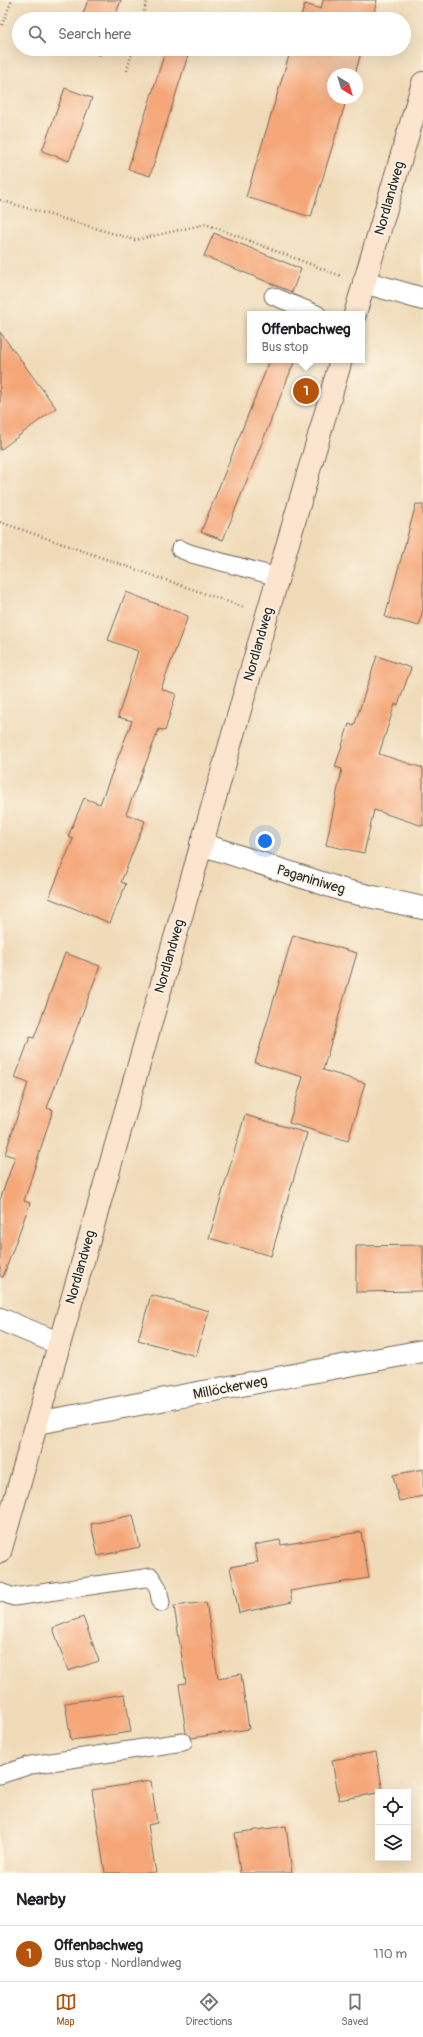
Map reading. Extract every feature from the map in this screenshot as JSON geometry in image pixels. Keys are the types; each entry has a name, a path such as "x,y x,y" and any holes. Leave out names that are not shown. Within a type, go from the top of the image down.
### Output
{"street":[{"name":"Nordlandweg","path":"356,311 423,83"},
{"path":"364,282 423,299"},
{"name":"Nordlandweg","path":"0,1552 58,1343 266,614 341,363"},
{"name":"Paganiniweg","path":"201,844 346,891 423,908"},
{"path":"0,1319 58,1343"},
{"name":"Millöckerweg","path":"37,1423 423,1351"}],"lane":[{"path":"273,296 310,311"},
{"path":"180,549 192,554 278,577"},
{"path":"0,1592 14,1597 151,1577 158,1588 161,1603"},
{"path":"0,1775 31,1765 183,1742"}],"path":[{"path":"2,25 12,0"},
{"path":"144,12 147,0"},
{"path":"127,71 131,56"},
{"path":"0,200 135,240 206,224 337,275 364,282"},
{"path":"0,522 266,614"}],"building":[{"path":"88,0 121,0 117,12 84,12"},
{"path":"323,0 377,0 374,12 302,12 305,4 321,9"},
{"path":"164,56 188,56 150,176 128,169"},
{"path":"289,56 360,56 357,68 327,68 327,104 345,104 311,217 246,197"},
{"path":"65,88 92,98 69,161 42,151"},
{"path":"214,233 301,269 292,292 204,256"},
{"path":"0,332 56,408 0,450"},
{"path":"269,363 294,363 223,540 201,532"},
{"path":"416,504 423,505 423,609 419,626 385,617"},
{"path":"126,592 188,616 161,689 176,694 165,731 159,729 126,814 145,821 121,882 126,884 110,923 49,898 73,839 68,837 84,798 100,804 132,721 118,717 138,651 108,640"},
{"path":"377,656 411,668 398,705 395,704 379,754 423,768 423,826 374,810 364,853 326,845 342,769 335,767 349,724 354,726"},
{"path":"293,935 357,953 323,1070 365,1083 348,1141 289,1123 303,1077 255,1063"},
{"path":"65,953 100,966 47,1108 53,1110 24,1201 30,1203 3,1277 0,1276 0,1200 15,1157 5,1154 28,1083 15,1078 30,1037 34,1038"},
{"path":"245,1115 307,1133 271,1256 209,1238"},
{"path":"423,1245 423,1291 356,1292 356,1246"},
{"path":"151,1295 209,1311 196,1356 138,1340"},
{"path":"423,1469 423,1496 399,1501 393,1475"},
{"path":"133,1515 140,1547 98,1556 91,1524"},
{"path":"361,1532 369,1578 290,1591 292,1602 239,1613 230,1567 258,1562 254,1545 280,1540 281,1545"},
{"path":"206,1602 218,1678 241,1674 249,1729 192,1738 186,1733 179,1684 186,1683 174,1606"},
{"path":"83,1617 99,1661 68,1671 53,1628"},
{"path":"125,1694 131,1732 71,1740 65,1703"},
{"path":"376,1752 382,1789 375,1789 375,1793 339,1800 332,1760"},
{"path":"151,1781 157,1823 148,1825 156,1873 105,1873 92,1790"},
{"path":"286,1826 292,1873 240,1873 235,1833"}],"place":[{"name":"Offenbachweg","path":"306,391"}]}
